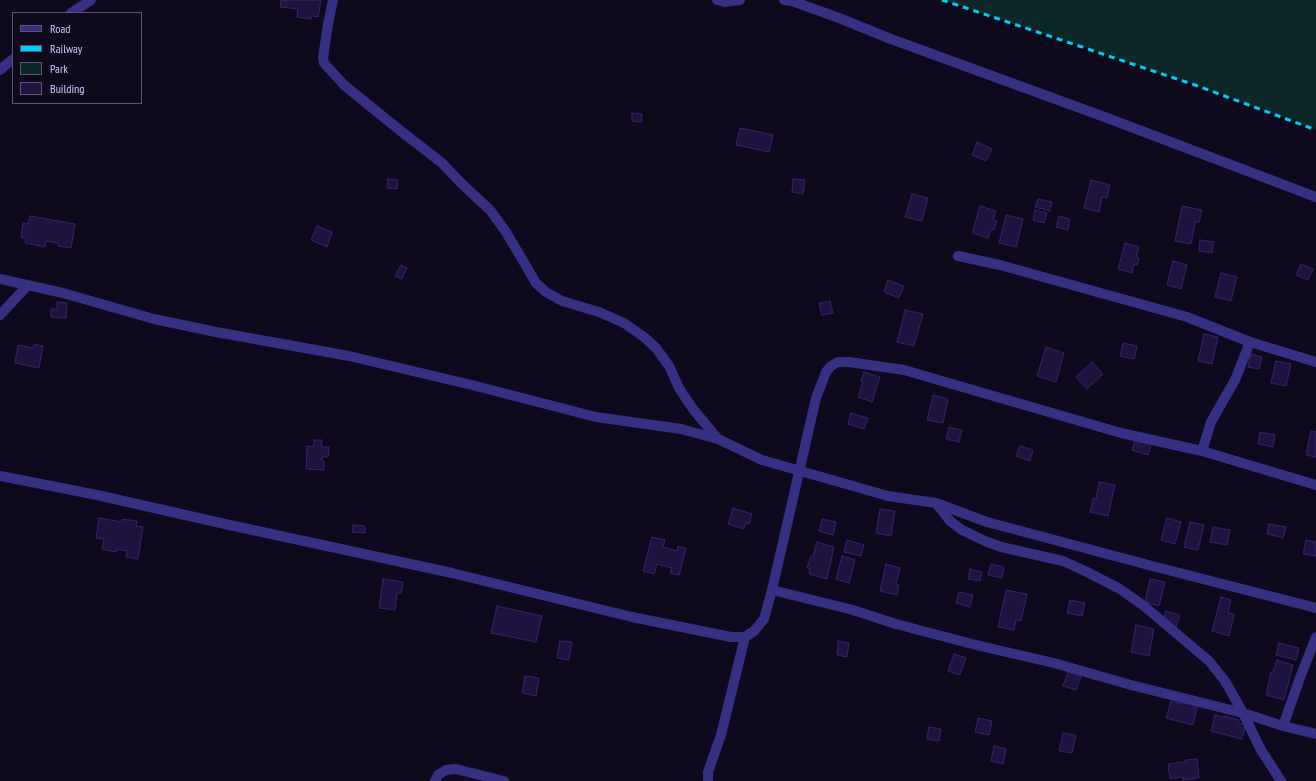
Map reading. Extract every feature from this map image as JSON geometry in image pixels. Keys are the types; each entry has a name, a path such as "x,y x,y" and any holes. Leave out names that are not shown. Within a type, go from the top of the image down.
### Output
{"street":[{"path":"72,12 90,0"},
{"path":"333,0 323,58 324,63 344,85 442,163 490,210 506,232 536,283 546,292 562,301 599,312 624,324 644,337 656,348 669,366 679,388 693,409 718,439"},
{"path":"717,0 725,2 740,0"},
{"path":"784,0 792,1 1316,197"},
{"path":"0,70 12,60"},
{"path":"958,256 1000,265 1187,317 1250,342 1316,362"},
{"path":"0,279 63,293 154,319 356,358 472,385 596,417 681,429 718,439 762,460 888,496 936,503 987,522 1316,608"},
{"path":"0,315 28,286"},
{"path":"1202,451 1211,422 1235,380 1250,342"},
{"path":"0,476 97,495 452,573 632,616 731,637 745,637 754,632 764,619 816,398 826,372 831,366 838,362 849,362 904,370 1121,433 1202,451 1316,485"},
{"path":"936,503 950,521 962,530 985,542 1063,561 1085,570 1120,589 1144,606 1209,661 1225,682 1243,713 1261,750 1281,781"},
{"path":"772,590 853,610 896,624 976,645 1054,662 1138,687 1243,713 1283,726 1316,734"},
{"path":"708,781 708,772 721,735 745,637"},
{"path":"1283,726 1316,637"},
{"path":"434,781 438,775 446,770 456,770 504,781"}],"green space":[{"path":"942,0 1316,0 1316,130 1195,85"}],"building":[{"path":"281,0 321,0 318,17 312,16 311,19 297,17 298,9 280,7"},
{"path":"632,113 642,114 641,122 632,121"},
{"path":"740,128 773,135 769,152 736,145"},
{"path":"977,142 992,149 986,161 972,155"},
{"path":"388,179 398,180 397,189 387,188"},
{"path":"793,179 805,180 803,194 792,192"},
{"path":"1091,180 1110,185 1107,198 1102,197 1099,212 1084,208"},
{"path":"912,194 928,198 922,221 905,217"},
{"path":"1038,199 1052,202 1050,211 1035,207"},
{"path":"980,206 996,211 993,220 997,221 994,230 991,229 988,238 972,233"},
{"path":"1182,206 1202,210 1199,222 1195,222 1191,244 1175,241"},
{"path":"1035,210 1047,213 1044,223 1033,220"},
{"path":"1006,215 1023,219 1016,247 999,243"},
{"path":"30,216 75,224 71,248 58,246 58,243 46,241 45,247 25,243 26,238 21,237 23,223 28,224"},
{"path":"1059,216 1070,219 1068,230 1056,227"},
{"path":"317,226 332,232 327,247 311,240"},
{"path":"1200,240 1214,242 1212,253 1199,251"},
{"path":"1125,243 1139,247 1136,257 1139,258 1137,265 1134,264 1132,273 1118,269"},
{"path":"1173,261 1187,265 1181,289 1167,285"},
{"path":"1301,264 1313,269 1308,280 1296,275"},
{"path":"401,265 407,268 402,279 395,276"},
{"path":"1221,273 1237,277 1231,301 1215,297"},
{"path":"888,280 904,286 899,298 884,292"},
{"path":"830,301 833,313 822,315 819,303"},
{"path":"57,302 67,303 66,318 51,317 51,309 57,309"},
{"path":"905,310 923,314 914,346 897,342"},
{"path":"1204,334 1218,337 1212,364 1198,361"},
{"path":"1123,343 1137,346 1134,359 1120,356"},
{"path":"34,344 43,346 39,368 15,363 18,345 33,348"},
{"path":"1046,347 1064,353 1056,382 1037,376"},
{"path":"1251,354 1262,357 1259,369 1248,367"},
{"path":"1276,361 1291,364 1286,386 1271,383"},
{"path":"1092,362 1103,374 1087,389 1076,377"},
{"path":"864,372 880,377 872,402 858,397"},
{"path":"933,395 948,399 943,423 927,420"},
{"path":"851,413 868,418 864,429 848,424"},
{"path":"949,427 962,430 959,442 946,439"},
{"path":"1311,431 1316,432 1316,457 1306,455"},
{"path":"1260,432 1275,435 1273,447 1258,444"},
{"path":"1136,436 1152,441 1148,455 1132,450"},
{"path":"314,440 322,440 321,447 329,447 328,457 322,457 322,461 324,461 324,470 306,469 307,446 313,447"},
{"path":"1020,446 1033,450 1030,461 1016,456"},
{"path":"1099,482 1115,485 1108,516 1090,512 1093,498 1096,499"},
{"path":"733,508 752,514 749,524 746,523 744,529 728,524"},
{"path":"880,509 895,511 891,536 876,533"},
{"path":"99,518 122,522 122,519 137,521 136,526 143,527 138,559 126,557 127,551 117,549 116,552 102,549 104,539 96,538"},
{"path":"1167,518 1181,522 1175,544 1161,540"},
{"path":"822,519 836,522 833,535 819,531"},
{"path":"1190,522 1204,525 1198,550 1184,547"},
{"path":"1269,524 1286,527 1283,538 1267,534"},
{"path":"353,525 365,526 365,533 352,532"},
{"path":"1213,527 1230,530 1227,545 1210,542"},
{"path":"652,537 665,540 663,547 677,551 678,546 686,548 679,575 670,573 672,568 657,564 654,574 643,571"},
{"path":"847,540 864,545 861,556 844,552"},
{"path":"1306,540 1316,542 1316,556 1303,554"},
{"path":"817,542 834,547 827,579 809,574 810,569 807,568 811,556 813,557"},
{"path":"842,556 855,560 849,583 836,579"},
{"path":"886,564 900,568 896,584 899,585 897,595 880,591"},
{"path":"991,564 1004,567 1002,578 988,575"},
{"path":"970,569 982,572 980,581 968,579"},
{"path":"383,579 403,582 401,593 397,593 395,610 379,608"},
{"path":"1150,579 1165,582 1159,606 1145,602"},
{"path":"1006,590 1027,594 1021,621 1016,620 1014,630 998,627"},
{"path":"959,592 973,595 970,607 956,603"},
{"path":"1221,597 1231,600 1228,613 1234,614 1229,636 1212,631"},
{"path":"1070,600 1085,603 1082,616 1067,613"},
{"path":"497,606 542,616 536,642 491,633"},
{"path":"1166,611 1180,615 1176,627 1162,623"},
{"path":"1136,625 1154,629 1149,656 1131,652"},
{"path":"560,641 572,642 569,660 557,658"},
{"path":"838,641 849,643 847,657 837,655"},
{"path":"1279,643 1299,648 1296,660 1276,655"},
{"path":"954,654 966,658 960,675 948,671"},
{"path":"1277,660 1293,665 1284,700 1266,695 1271,672 1273,672"},
{"path":"1068,672 1081,676 1076,690 1063,686"},
{"path":"525,676 539,678 536,696 522,693"},
{"path":"1183,700 1198,704 1193,725 1166,718 1171,701 1182,704"},
{"path":"1215,715 1239,720 1238,723 1245,725 1242,739 1211,731"},
{"path":"978,718 992,721 989,735 975,732"},
{"path":"929,727 941,729 939,741 927,739"},
{"path":"1063,733 1076,735 1072,753 1059,751"},
{"path":"994,746 1006,749 1003,764 991,761"},
{"path":"1197,759 1199,778 1183,780 1182,777 1170,779 1168,764"}],"railway":[{"path":"942,0 1195,85 1316,130"}]}
